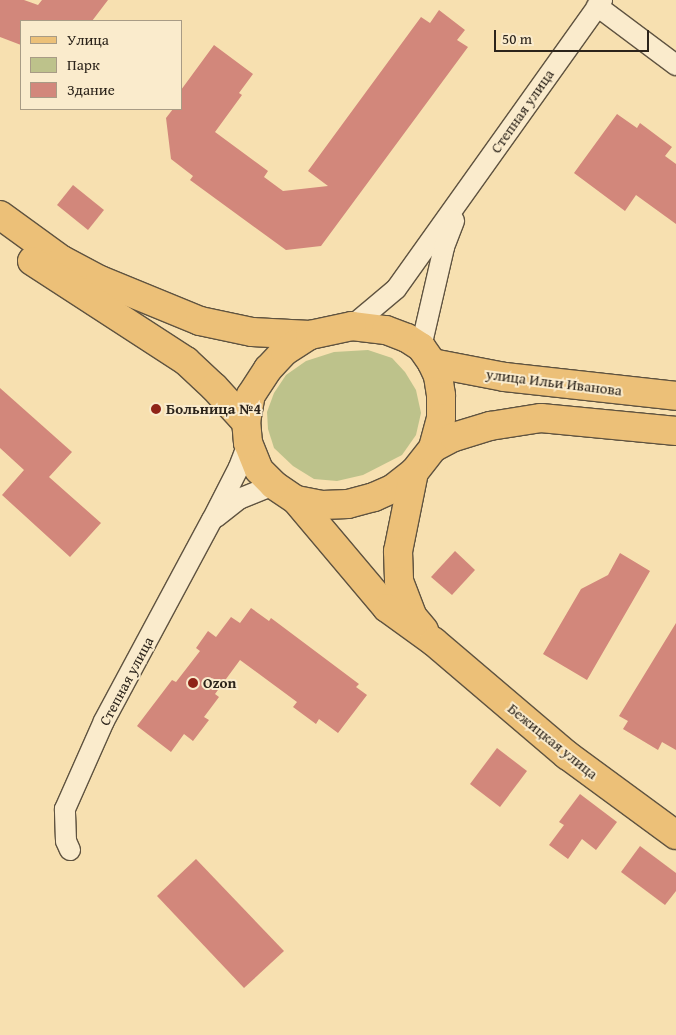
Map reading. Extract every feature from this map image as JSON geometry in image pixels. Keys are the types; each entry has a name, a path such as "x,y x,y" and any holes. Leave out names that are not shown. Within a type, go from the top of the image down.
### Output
{"main road":[{"path":"0,215 62,260 100,280 200,321 252,332 310,335"},
{"path":"0,238 49,273 186,361 214,387 247,433 259,470 274,485 296,500 387,608 434,642"},
{"name":"улица Ильи Иванова","path":"310,335 352,326 386,330 407,338 426,355 505,377 676,396"},
{"path":"247,433 251,395 268,369 285,351 310,335"},
{"path":"296,500 322,505 348,504 374,498 392,489 414,472 433,448 442,418 438,376 426,355"},
{"path":"433,448 454,437 490,426 541,418 676,430"},
{"path":"414,472 398,551 399,581 413,617 434,642"},
{"name":"Бежицкая улица","path":"434,642 567,755 676,835"}],"street":[{"path":"599,3 676,65"},
{"name":"Степная улица","path":"462,198 599,3"},
{"path":"352,326 396,289 462,198"},
{"path":"426,355 444,247 462,198"},
{"name":"Степная улица","path":"70,850 66,841 66,810 104,721 239,467 247,433"},
{"path":"212,520 239,499 274,485"}],"green space":[{"path":"368,350 392,358 405,372 416,390 421,413 416,435 402,455 363,475 337,481 314,479 293,466 274,448 268,429 267,412 274,393 286,375 306,361 334,352"}],"building":[{"path":"0,0 24,0 38,5 42,0 108,0 93,20 20,20 20,45 0,37"},
{"path":"439,10 465,30 457,40 468,47 321,246 286,250 190,180 193,176 171,159 166,118 172,110 182,110 182,89 214,45 253,74 239,93 242,95 215,132 268,171 264,177 283,191 328,186 308,171 421,17 430,23"},
{"path":"617,114 637,128 640,123 672,147 665,156 676,164 676,224 636,195 625,211 574,173"},
{"path":"73,185 104,210 88,230 57,205"},
{"path":"0,388 72,452 49,477 101,523 70,557 2,495 24,470 0,448"},
{"path":"455,551 475,570 452,595 431,577"},
{"path":"620,553 650,571 587,680 543,654 581,589 608,575"},
{"path":"251,608 269,621 271,618 359,684 356,687 367,695 338,733 319,719 316,724 293,707 297,702 240,660 215,694 219,697 204,717 209,720 193,741 184,734 171,752 137,726 172,680 176,682 200,651 196,648 208,631 216,637 231,617 240,623"},
{"path":"676,623 676,750 662,742 658,750 623,729 628,721 619,716"},
{"path":"497,748 527,771 500,807 470,784"},
{"path":"580,794 617,822 596,850 582,839 568,859 549,845 564,825 559,822"},
{"path":"640,846 676,873 676,891 665,905 621,872"},
{"path":"196,859 284,951 244,988 157,896"}],"place":[{"name":"Больница №4","path":"156,409"},
{"name":"Ozon","path":"193,683"}]}
